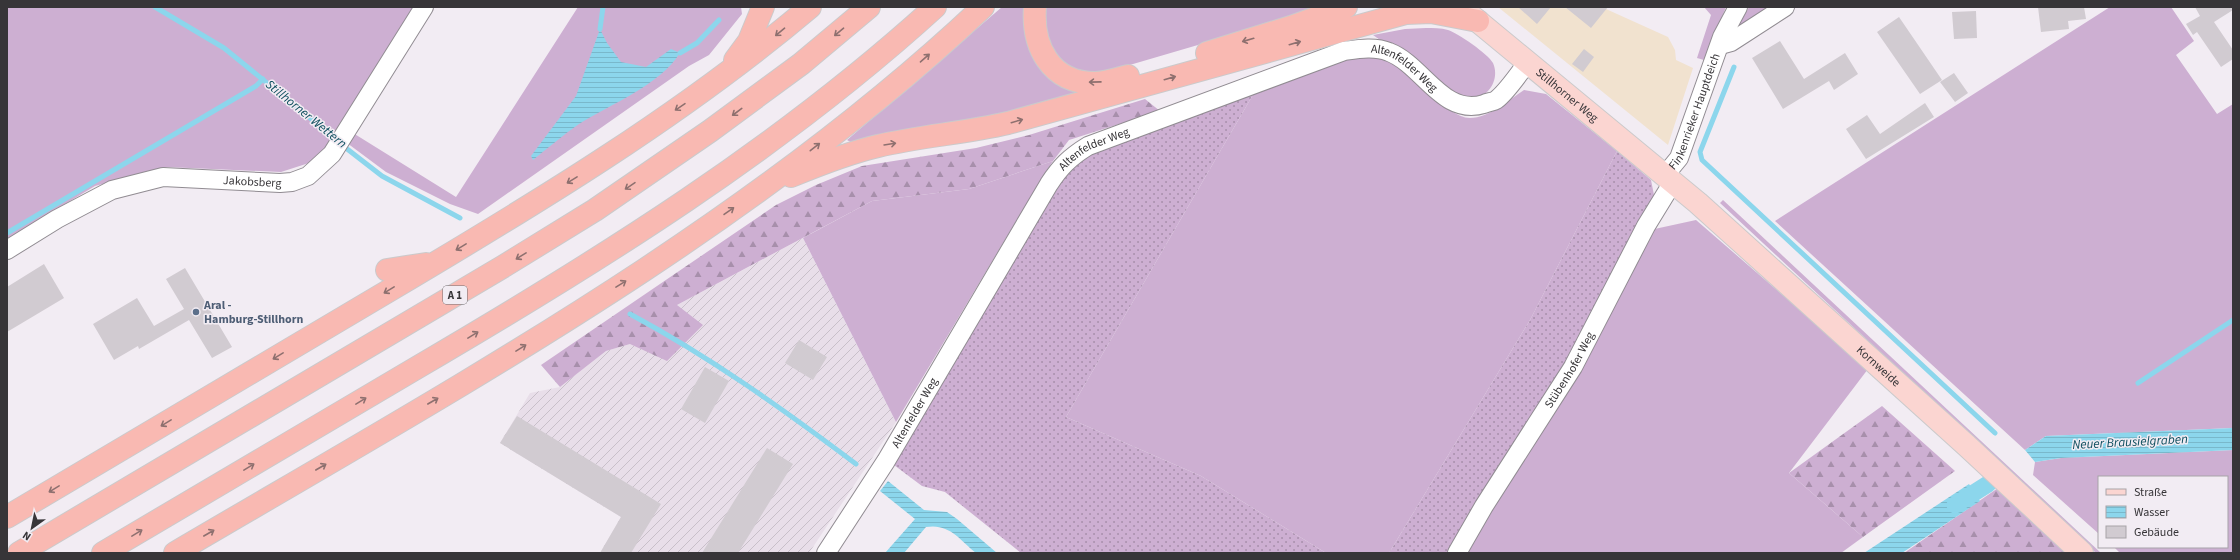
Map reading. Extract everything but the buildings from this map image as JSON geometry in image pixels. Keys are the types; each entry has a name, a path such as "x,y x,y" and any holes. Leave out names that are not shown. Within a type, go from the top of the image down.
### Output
{"highway":[{"path":"712,85 738,57 749,41 763,7"},
{"path":"7,517 435,263 576,177 712,85 774,38 810,7"},
{"name":"A 1","path":"19,553 498,270 595,210 716,127 801,64 869,7"},
{"path":"103,553 533,299 621,244 738,165 829,96 935,7"},
{"path":"175,553 488,369 639,273 762,188 895,83 983,7"},
{"path":"1035,7 1034,24 1038,44 1047,60 1058,72 1076,80 1094,83 1113,80 1291,28 1341,8"},
{"path":"762,188 823,162 852,153 880,146 973,131 1008,123 1409,10 1431,12 1478,21"},
{"path":"387,270 435,263"},
{"path":"466,398 488,369"}],"main road":[{"name":"Stillhorner Weg","path":"1461,7 1669,178"},
{"name":"Kornweide","path":"1669,178 1966,445 2082,553"}],"street":[{"name":"Jakobsberg","path":"7,250 57,219 112,190 163,177 292,182 308,176 332,154 424,7"},
{"name":"Finkenrieker Hauptdeich","path":"1669,178 1679,158 1728,24 1738,7"},
{"name":"Finkenrieker Hauptdeich","path":"1720,45 1731,42 1785,7"},
{"name":"Altenfelder Weg","path":"826,553 886,460 1060,166 1073,155 1088,146 1344,51 1374,48 1389,52 1405,61 1451,101 1465,106 1479,105 1496,100 1528,62"},
{"name":"Stübenhofer Weg","path":"1457,553 1484,506 1573,367 1646,226 1669,178"}],"shaded area":[{"path":"1498,7 1606,9 1668,37 1675,50 1676,60 1693,68 1668,145"},
{"path":"803,238 896,422 809,553 600,553 621,517 500,443 530,393 560,387 606,351 630,344 677,305"}],"green space":[{"path":"7,7 416,7 329,145 312,162 281,172 167,167 95,186 7,239"},
{"path":"578,7 741,7 742,14 709,55 689,66 478,214 450,204 386,172 347,143 353,133 456,197"},
{"path":"1002,7 1025,7 1026,30 1032,53 1037,63 1052,80 1063,86 1090,94 968,126 856,145 847,140"},
{"path":"1043,7 1316,7 1304,14 1099,74 1072,68 1055,55 1043,35"},
{"path":"1704,7 1726,7 1704,60 1697,58 1711,15"},
{"path":"1749,7 1770,7 1737,28"},
{"path":"2110,7 2171,7 2194,41 2176,55 2217,114 2233,104 2233,428 2046,436 2025,450 1775,221"},
{"path":"1405,29 1443,29 1453,32 1472,44 1490,59 1495,69 1495,75 1494,81 1488,91 1483,95 1471,98 1456,94 1373,35"},
{"path":"1357,57 1382,58 1395,64 1450,110 1460,116 1470,118 1491,112 1524,90 1546,94 1617,151 1530,320 1389,553 1326,553 1201,476 1066,417 1254,93 1345,59"},
{"path":"1254,93 1066,417 1201,476 1326,553 1021,553 945,492 922,486 894,465 1068,170 1091,154"},
{"path":"1145,99 1160,111 1069,140 1053,161 969,189 872,201 677,305 703,325 667,361 630,344 606,351 560,387 541,365 776,205 816,185 862,166 976,148 1029,135"},
{"path":"1617,151 1651,180 1654,195 1566,364 1449,553 1389,553 1530,320"},
{"path":"1053,161 896,422 803,238 872,201 969,189"},
{"path":"1723,200 2101,553 2096,553 1720,203"},
{"path":"1696,220 1868,369 1789,473 1863,537 1841,553 1465,553 1650,230"},
{"path":"1882,406 1955,471 1863,537 1789,473"},
{"path":"2233,450 2233,553 2120,553 2115,548 2228,548 2228,476 2098,476 2098,533 2033,475 2035,462 2061,458"},
{"path":"1998,488 2068,553 1904,553"}],"water":[{"path":"600,29 607,43 621,62 646,67 671,49 680,53 660,75 648,84 579,124 533,160 531,156 576,96"},
{"path":"2233,428 2233,450 2061,458 2035,462 2025,450 2046,436"},
{"path":"888,481 924,510 947,512 997,553 976,553 953,533 941,527 934,526 926,527 904,553 885,553 915,519 880,491"},
{"path":"1969,484 1980,501 1902,553 1864,553"}],"waterway":[{"name":"Stillhorner Wettern","path":"155,7 224,48 336,139"},
{"path":"600,29 603,7"},
{"path":"680,53 697,43 719,20"},
{"path":"1734,67 1700,152 1702,160 1995,433"},
{"path":"7,233 256,86 263,79"},
{"name":"Stillhorner Wettern","path":"342,145 382,176 460,218"},
{"path":"630,314 689,348 746,384 856,464"},
{"path":"2138,383 2233,320"},
{"name":"Neuer Brausielgraben","path":"1955,505 1988,484"}],"place":[{"name":"Aral - Hamburg-Stillhorn","path":"196,312"}]}
